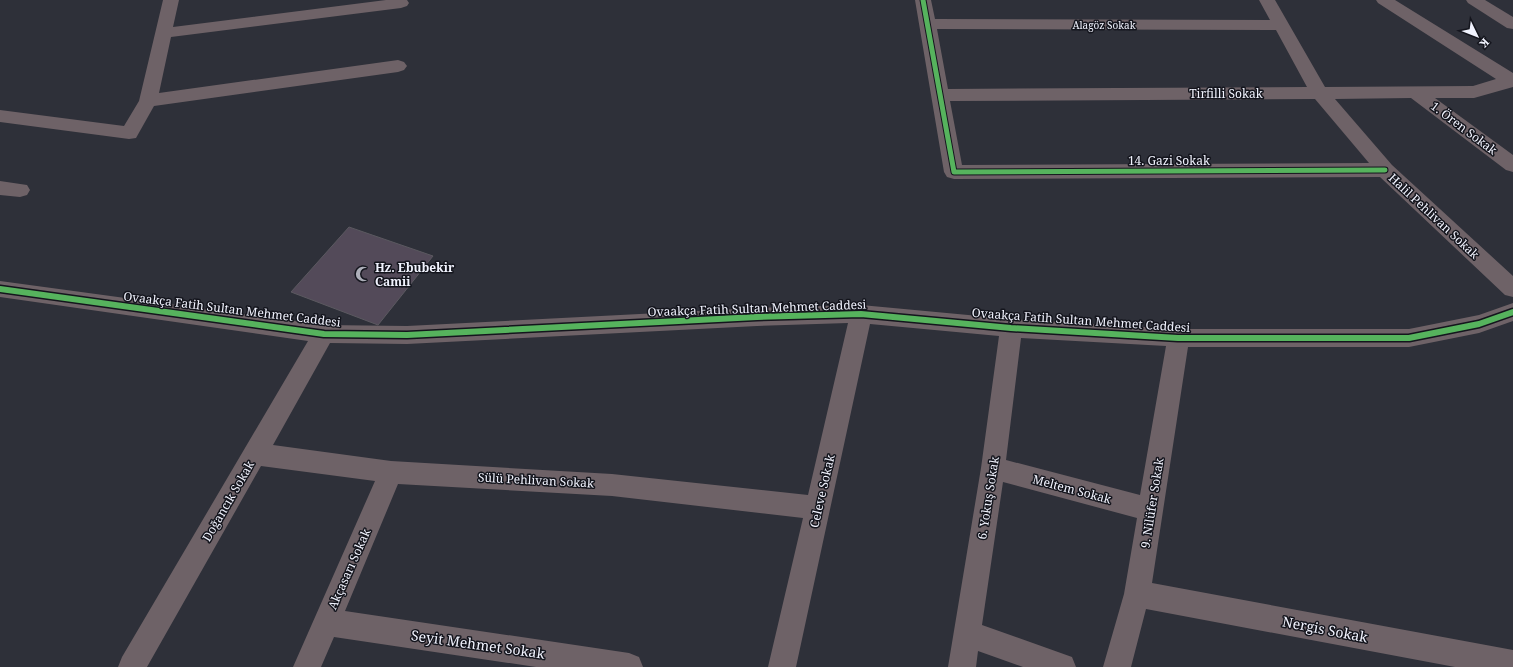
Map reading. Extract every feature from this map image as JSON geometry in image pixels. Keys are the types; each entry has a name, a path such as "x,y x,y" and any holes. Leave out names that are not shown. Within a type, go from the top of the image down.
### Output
{"street":[{"path":"0,116 129,133 148,101 171,0"},
{"path":"923,0 940,95"},
{"name":"Halil Pehlivan Sokak","path":"1267,0 1318,92 1385,170 1513,289"},
{"path":"1384,0 1512,80"},
{"path":"1474,0 1513,24"},
{"path":"164,33 401,3"},
{"name":"Alagöz Sokak","path":"927,24 1280,25"},
{"path":"148,101 398,66"},
{"name":"Tirfilli Sokak","path":"940,95 1474,92 1512,80"},
{"name":"1. Ören Sokak","path":"1414,92 1513,165"},
{"name":"14. Gazi Sokak","path":"940,95 954,172 1385,170"},
{"path":"0,188 20,190"},
{"name":"Ovaakça Fatih Sultan Mehmet Caddesi","path":"0,289 324,334 407,335 757,317 861,314 1011,328 1178,338 1410,338 1479,324 1513,312"},
{"name":"Celeve Sokak","path":"782,667 861,314"},
{"name":"6. Yokuş Sokak","path":"962,667 993,468 1011,328"},
{"name":"Doğancık Sokak","path":"132,667 324,334"},
{"name":"9. Nilüfer Sokak","path":"1117,667 1137,594 1178,338"},
{"name":"Sülü Pehlivan Sokak","path":"255,454 391,472 612,485 818,508"},
{"name":"Meltem Sokak","path":"993,468 1151,510"},
{"name":"Akçasarı Sokak","path":"307,667 391,472"},
{"name":"Nergis Sokak","path":"1137,594 1513,664"},
{"name":"Seyit Mehmet Sokak","path":"326,622 629,667"},
{"path":"967,633 1062,667"}],"building":[{"name":"Hz. Ebubekir Camii","path":"349,227 433,256 378,325 291,292"}],"cycle path":[{"path":"923,0 954,172 1385,170"},
{"path":"0,289 324,334 407,335 757,317 861,314 1011,328 1178,338 1409,338 1479,324 1513,312"}],"place":[{"name":"Hz. Ebubekir Camii","path":"363,274"}]}
